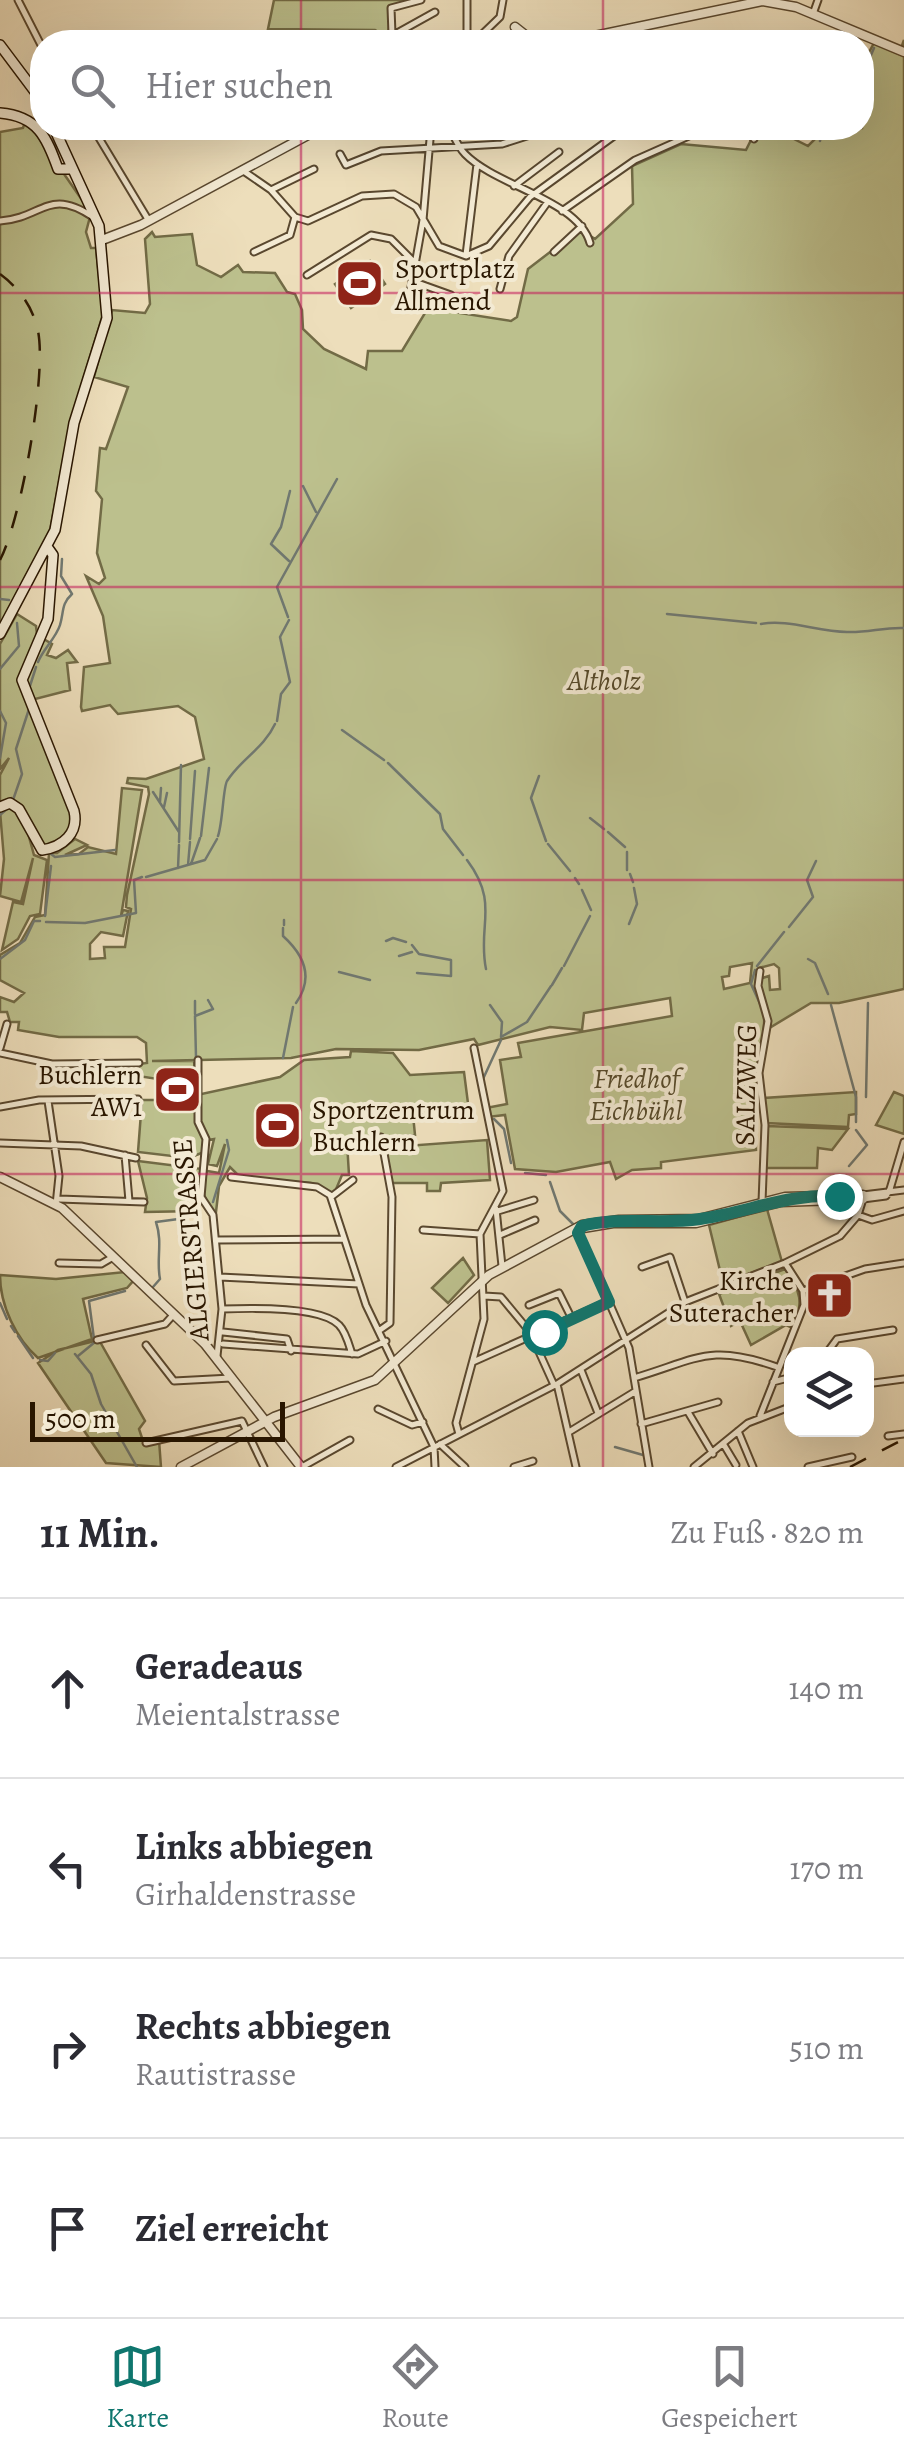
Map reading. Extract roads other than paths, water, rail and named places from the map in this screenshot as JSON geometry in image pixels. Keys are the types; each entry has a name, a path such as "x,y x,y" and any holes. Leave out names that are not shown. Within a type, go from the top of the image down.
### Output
{"main road":[{"path":"0,45 5,59 30,87"},
{"path":"0,112 30,123"},
{"path":"48,140 57,168 71,169"},
{"path":"0,634 48,548 57,522 74,422 106,324 102,240 96,217 59,140"},
{"path":"0,807 10,803 19,808 42,850 68,838 75,826 74,813 22,680 49,614 53,555 48,548"}],"street":[{"path":"18,0 33,30"},
{"path":"392,30 391,8 420,0"},
{"path":"467,0 469,30"},
{"path":"484,30 500,17 502,0"},
{"path":"813,14 818,0"},
{"path":"618,30 735,3 774,2 848,30"},
{"path":"401,30 435,12"},
{"path":"500,17 519,30"},
{"path":"874,41 904,52"},
{"path":"100,140 149,221"},
{"path":"102,240 149,221 298,140"},
{"path":"408,304 423,220 429,140"},
{"path":"456,140 477,164 582,226 590,243"},
{"path":"340,154 346,165 370,154 514,140"},
{"path":"242,170 271,190 295,217 318,218 378,192 408,199 439,246 466,256 488,246 532,195 608,140"},
{"path":"562,211 635,160 680,140"},
{"path":"514,186 560,152"},
{"path":"466,256 477,164"},
{"path":"271,190 314,169"},
{"path":"0,221 57,202 72,204 96,217"},
{"path":"500,289 509,256 547,203"},
{"path":"254,252 290,235 295,217"},
{"path":"554,252 582,226"},
{"path":"307,275 371,234 392,239 415,264"},
{"path":"412,281 451,295"},
{"name":"SALZWEG","path":"760,971 758,986 768,1018 759,1073 765,1136 762,1204"},
{"path":"7,1024 0,1051 52,1064 138,1063"},
{"path":"474,1048 502,1184 497,1210 502,1266"},
{"name":"ALGIERSTRASSE","path":"198,1060 198,1122 206,1139 201,1197 213,1215 222,1308 222,1344 217,1356"},
{"path":"0,1107 48,1101 138,1099"},
{"path":"48,1101 58,1202"},
{"path":"380,1330 390,1323 394,1273 392,1197 381,1137"},
{"path":"890,1189 904,1142"},
{"path":"0,1144 52,1144 136,1158"},
{"path":"124,1155 129,1202"},
{"path":"0,1176 58,1202 217,1356 302,1467 350,1440"},
{"path":"231,1177 317,1187 331,1197 358,1284 398,1363 422,1422 437,1446 465,1467"},
{"path":"331,1197 353,1180"},
{"path":"181,1467 194,1464 268,1420 361,1387 398,1363 482,1280 576,1229 619,1220 699,1219 762,1204 904,1190"},
{"path":"396,1467 581,1370 686,1302 785,1264 840,1236 858,1215 863,1197"},
{"path":"459,1434 456,1423 484,1319 480,1234 497,1210 534,1200"},
{"path":"58,1202 144,1202"},
{"path":"858,1215 872,1220 904,1210"},
{"path":"500,1235 535,1220"},
{"path":"576,1229 627,1343 649,1467"},
{"path":"424,1230 480,1234"},
{"path":"216,1240 344,1239"},
{"path":"59,1264 101,1264 114,1256"},
{"path":"642,1267 670,1258 686,1302"},
{"path":"803,1291 864,1270 904,1263"},
{"path":"760,1416 802,1313 803,1291 785,1264"},
{"path":"220,1277 358,1284"},
{"path":"472,1290 501,1297 533,1336 555,1384 576,1467"},
{"path":"529,1305 558,1293 572,1319"},
{"path":"473,1362 609,1302"},
{"path":"222,1308 281,1308 329,1319 342,1328 352,1354"},
{"path":"96,1340 164,1324 174,1314"},
{"path":"830,1347 834,1340 893,1330"},
{"path":"222,1332 287,1339 291,1351"},
{"path":"222,1344 352,1354 386,1341"},
{"path":"146,1345 174,1382 226,1381 233,1376"},
{"path":"634,1378 718,1352 741,1355 777,1368"},
{"path":"581,1370 598,1413"},
{"path":"773,1382 784,1379"},
{"path":"874,1383 904,1379"},
{"path":"569,1432 636,1391"},
{"path":"642,1424 718,1402"},
{"path":"694,1467 760,1416 784,1408"},
{"path":"378,1410 412,1424 422,1422"},
{"path":"688,1412 713,1454"},
{"path":"146,1443 242,1421 264,1467"},
{"path":"738,1431 753,1467"},
{"path":"888,1436 904,1434"},
{"path":"724,1445 736,1466"},
{"path":"435,1467 437,1446"},
{"path":"808,1467 852,1457"},
{"path":"514,1467 533,1460"}],"waterway":[{"path":"288,617 277,587 337,479"},
{"path":"303,486 316,512"},
{"path":"289,561 271,544 281,527 290,491"},
{"path":"38,662 58,630 64,605 72,594 61,576 62,559"},
{"path":"0,599 9,600"},
{"path":"667,614 756,623"},
{"path":"277,721 281,694 290,682 280,637 289,620"},
{"path":"0,669 19,646 17,623"},
{"path":"761,624 847,632 904,628"},
{"path":"29,689 36,667"},
{"path":"13,800 22,774 16,749 29,709"},
{"path":"0,711 6,723 0,758"},
{"path":"218,836 227,781 275,724"},
{"path":"342,730 384,760"},
{"path":"388,763 440,814 443,829 463,855"},
{"path":"179,842 181,765"},
{"path":"201,836 209,768"},
{"path":"190,839 195,771"},
{"path":"539,776 531,798 546,841"},
{"path":"160,802 161,788"},
{"path":"153,792 179,832"},
{"path":"164,807 167,793"},
{"path":"0,815 8,808"},
{"path":"590,818 604,829"},
{"path":"608,832 625,847"},
{"path":"191,864 200,838"},
{"path":"146,877 205,860 217,839"},
{"path":"188,865 190,842"},
{"path":"548,844 570,871"},
{"path":"178,868 179,845"},
{"path":"51,854 55,857 115,850"},
{"path":"627,852 627,870"},
{"path":"467,860 483,889 486,969"},
{"path":"789,927 813,897 807,880 816,861"},
{"path":"45,916 51,866"},
{"path":"630,874 633,882"},
{"path":"46,922 85,923 136,913 134,880 142,877"},
{"path":"575,878 579,884"},
{"path":"629,924 637,904 634,888"},
{"path":"582,890 591,910"},
{"path":"564,966 590,916"},
{"path":"284,920 284,925"},
{"path":"0,959 25,940 34,921 40,921"},
{"path":"283,928 283,936 304,967 305,985 296,1003"},
{"path":"757,966 784,932"},
{"path":"386,941 393,938 406,942"},
{"path":"412,945 419,954 451,960 451,976 417,973"},
{"path":"399,956 412,952"},
{"path":"808,959 815,963 828,994"},
{"path":"552,985 562,968"},
{"path":"755,970 751,984 761,1006"},
{"path":"339,972 370,980"},
{"path":"501,1037 527,1022 551,986"},
{"path":"196,1057 195,1016 213,1009 208,1000"},
{"path":"195,1001 195,1014"},
{"path":"866,1097 868,1003"},
{"path":"490,1005 502,1022 501,1037"},
{"path":"831,1005 856,1097 856,1122"},
{"path":"283,1058 293,1007"},
{"path":"483,1079 501,1040"},
{"path":"494,1119 504,1129 511,1163"},
{"path":"849,1166 867,1145 856,1130"},
{"path":"213,1202 229,1150 227,1140"},
{"path":"206,1166 208,1151"},
{"path":"525,1173 546,1175"},
{"path":"550,1182 560,1211 573,1224"},
{"path":"191,1214 197,1214"},
{"path":"153,1287 160,1279 156,1222 186,1218"},
{"path":"94,1339 89,1301 125,1291"},
{"path":"0,1303 7,1319"},
{"path":"11,1326 15,1332"},
{"path":"18,1336 33,1358"},
{"path":"78,1356 95,1342"},
{"path":"40,1360 48,1361 55,1353"},
{"path":"75,1354 91,1374 101,1404 137,1467"},
{"path":"615,1447 643,1455"}],"railway":[{"path":"0,274 29,306 36,322 40,352 30,447 16,514 0,560"},
{"path":"850,1467 904,1439"}],"place":[{"name":"Sportplatz Allmend","path":"360,284"},
{"name":"Buchlern AW1","path":"177,1090"},
{"name":"Sportzentrum Buchlern","path":"277,1125"},
{"name":"Kirche Suteracher","path":"829,1296"}],"park label":[{"name":"Altholz","path":"604,680"},
{"name":"Friedhof Eichbühl","path":"636,1094"}]}
